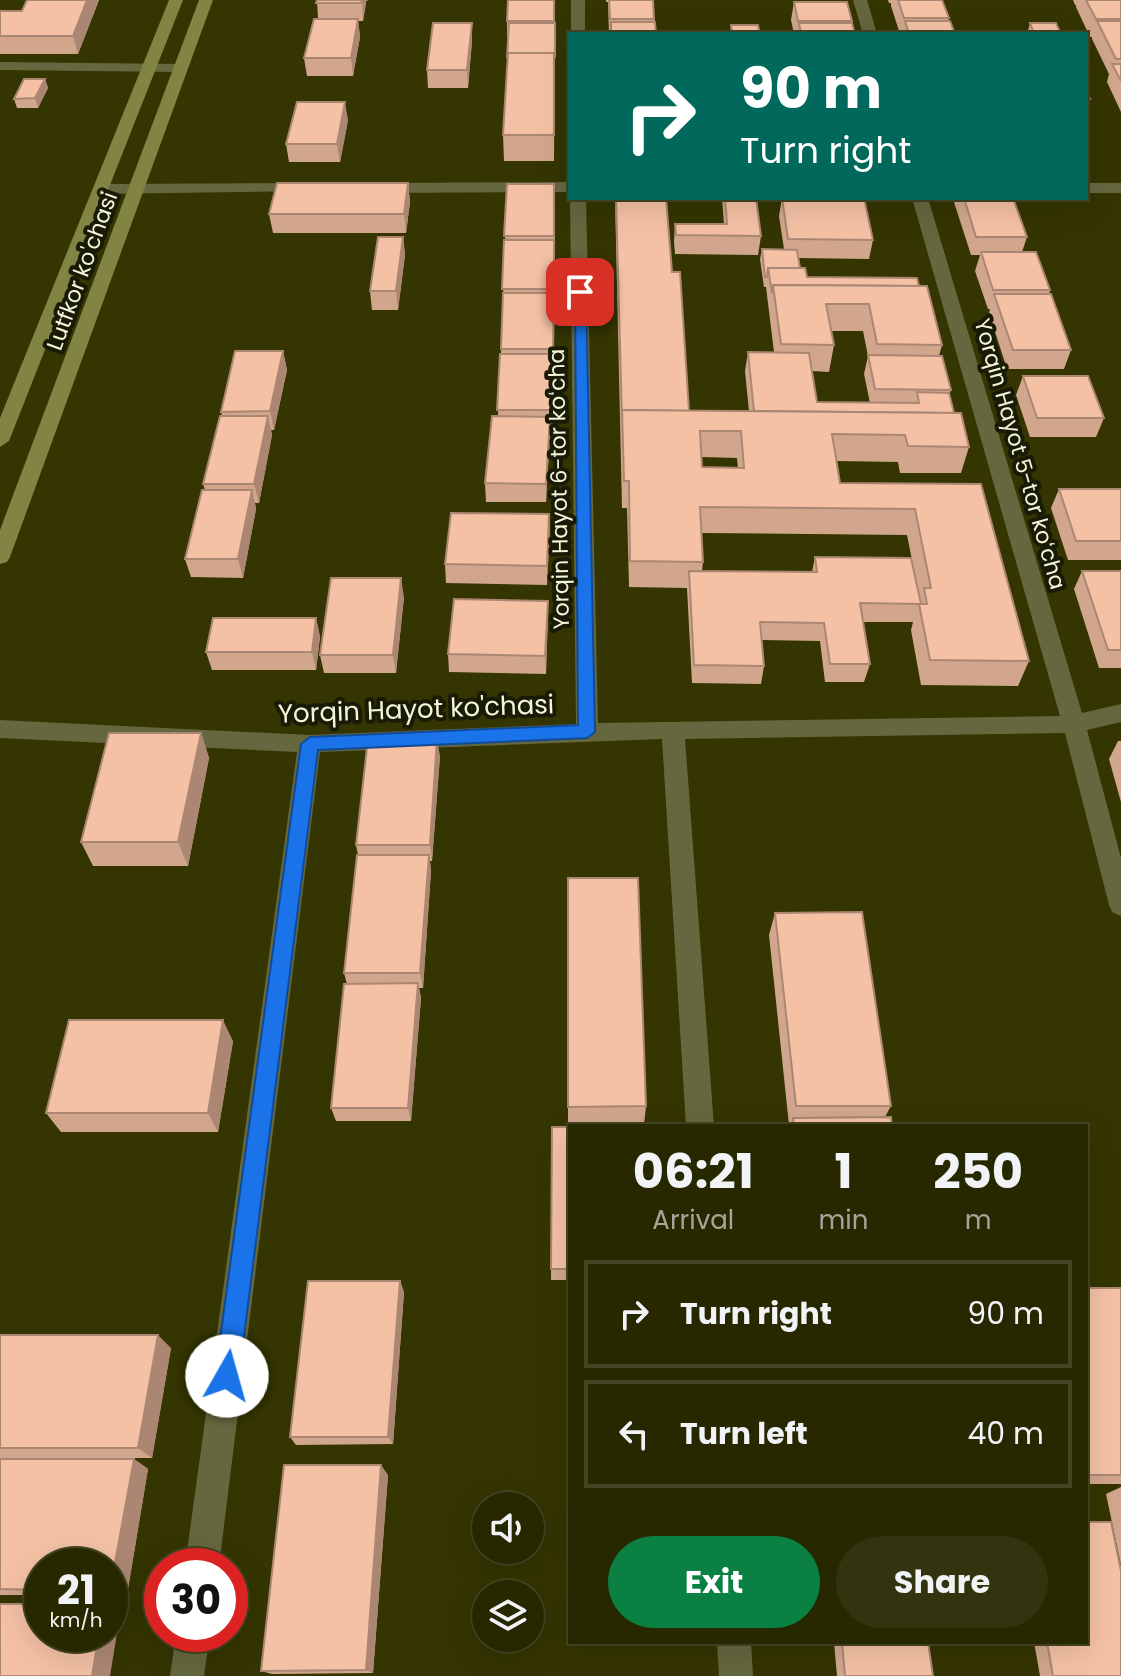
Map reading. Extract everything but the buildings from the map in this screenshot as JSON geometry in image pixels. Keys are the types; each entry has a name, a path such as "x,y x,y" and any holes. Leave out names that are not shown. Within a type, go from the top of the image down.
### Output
{"main road":[{"name":"Lutfkor ko'chasi","path":"0,441 176,0"},
{"name":"Lutfkor ko'chasi","path":"0,557 206,0"}],"street":[{"path":"578,0 578,32"},
{"path":"860,0 869,32"},
{"path":"0,66 180,68"},
{"path":"353,188 568,187"},
{"path":"101,189 322,188"},
{"path":"1088,188 1121,188"},
{"name":"Yorqin Hayot 6-tor koʻcha","path":"578,200 587,732"},
{"name":"Yorqin Hayot 5-tor koʻcha","path":"921,200 1074,724 1121,905"},
{"name":"Yorqin Hayot ko'chasi","path":"0,729 310,744 587,732 1074,724 1121,713"},
{"path":"673,731 700,1124"},
{"path":"204,1548 310,744"},
{"path":"734,1644 736,1676"},
{"path":"187,1676 190,1652"}],"route":[{"path":"227,1376 310,744 587,732 580,292"}]}
